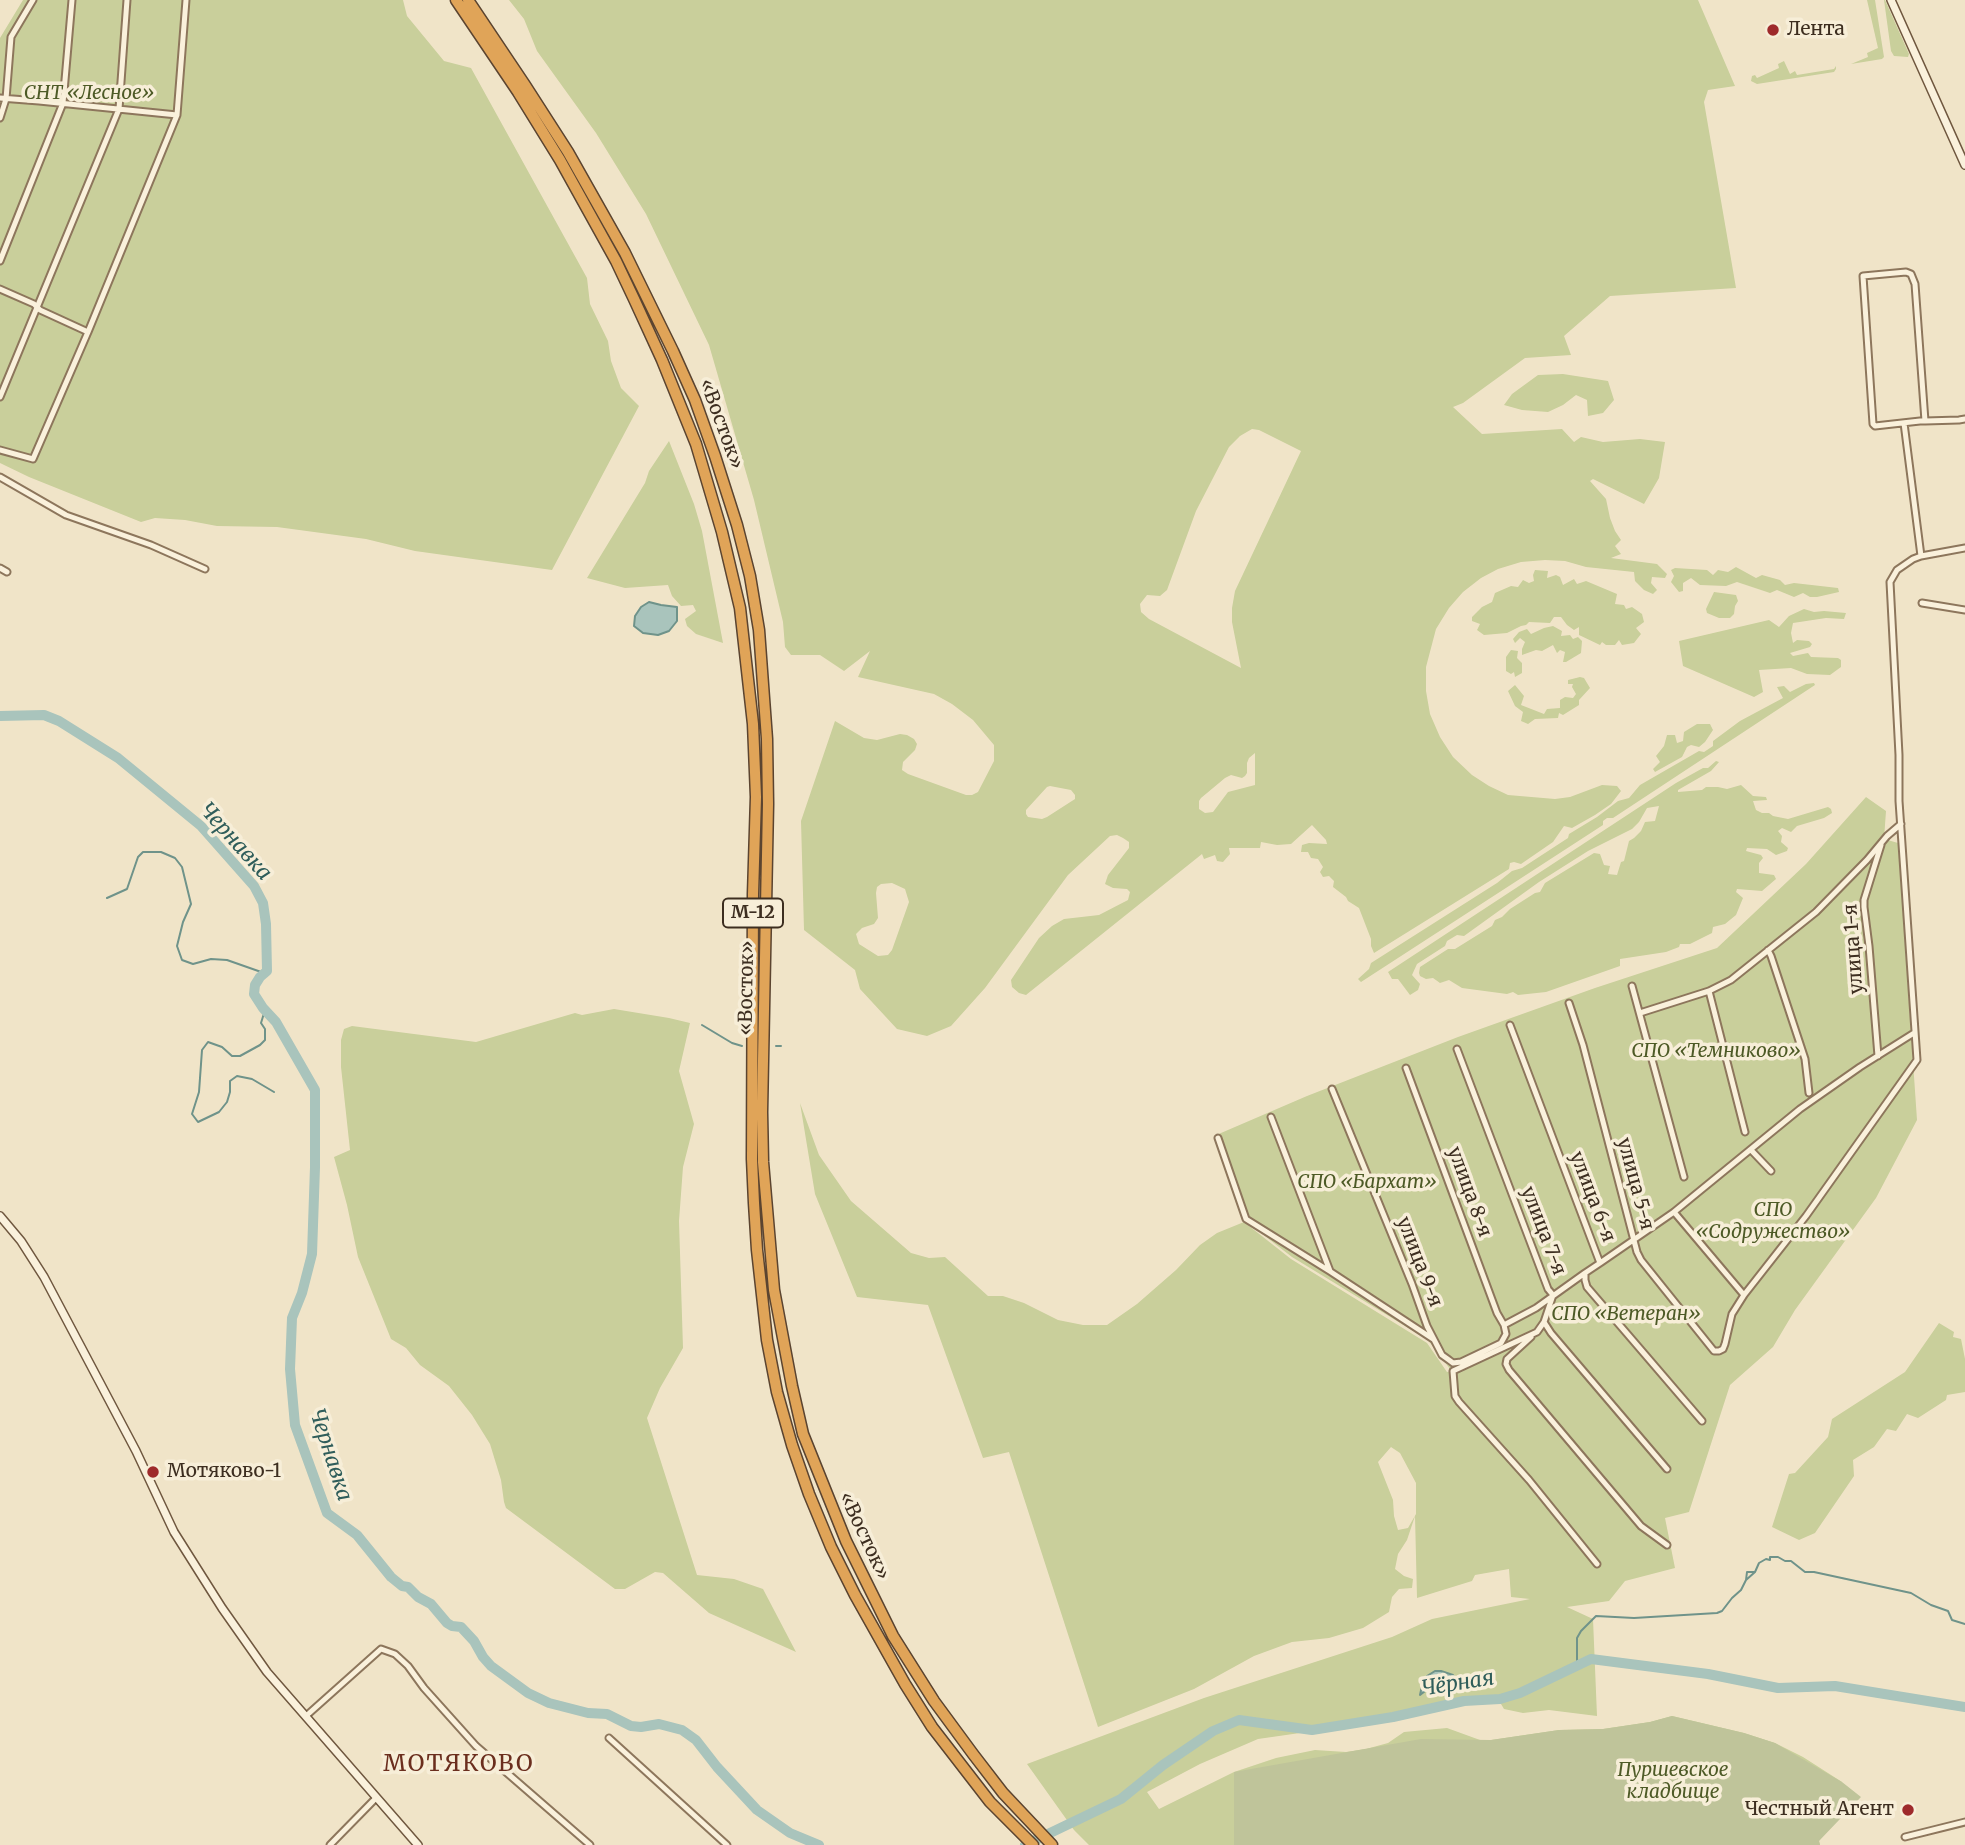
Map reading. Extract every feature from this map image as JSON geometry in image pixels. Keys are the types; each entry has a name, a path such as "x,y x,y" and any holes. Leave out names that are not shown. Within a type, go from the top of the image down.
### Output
{"highway":[{"name":"«Восток»","path":"456,0 560,160 634,299 696,444 722,532 740,608 753,724 756,797 752,1146 755,1214 767,1340 777,1392 792,1446 831,1547 878,1639 932,1727 990,1802 1033,1845"},
{"name":"«Восток»","path":"468,0 568,152 625,253 673,351 695,400 715,456 750,576 759,630 767,739 763,1162 774,1290 803,1434 846,1541 893,1636 972,1754 1003,1793 1051,1844"}],"main road":[{"path":"1891,0 1965,164"},
{"path":"0,1216 21,1241 44,1277 136,1451 180,1543 252,1653 418,1845"}],"street":[{"path":"0,118 10,37 33,0"},
{"path":"0,261 63,103 72,0"},
{"path":"0,397 119,109 127,0"},
{"path":"0,450 33,459 88,332 177,115 186,0"},
{"path":"3,99 177,115"},
{"path":"1925,421 1915,284 1911,274 1906,272 1863,276 1875,426 1965,419"},
{"path":"0,289 88,332"},
{"path":"1904,423 1921,556"},
{"path":"0,477 66,516 151,545 205,569"},
{"path":"1674,1212 1744,1295 1785,1244 1917,1060 1901,824 1890,582 1902,566 1921,556 1965,548"},
{"path":"0,568 7,572"},
{"path":"1922,603 1965,610"},
{"path":"1640,1013 1709,991 1731,980 1830,898 1901,824"},
{"name":"улица 1-я","path":"1878,1056 1864,900 1882,842"},
{"path":"1768,950 1805,1059 1809,1093"},
{"path":"1632,986 1684,1177"},
{"path":"1709,991 1745,1132"},
{"name":"улица 5-я","path":"1569,1003 1583,1045 1633,1240 1641,1260 1714,1351 1723,1349 1732,1314 1744,1295"},
{"name":"улица 6-я","path":"1504,1325 1536,1308 1600,1263 1510,1025"},
{"path":"1600,1263 1674,1212 1800,1109 1914,1033"},
{"name":"улица 7-я","path":"1457,1049 1543,1276 1553,1295 1544,1322 1537,1332 1507,1359 1509,1370 1641,1526 1667,1545"},
{"name":"улица 8-я","path":"1406,1068 1504,1325"},
{"name":"улица 9-я","path":"1332,1089 1433,1339 1442,1355 1453,1363 1461,1362 1500,1343 1506,1334 1504,1325"},
{"path":"1271,1117 1331,1272"},
{"path":"1218,1138 1246,1219 1433,1339"},
{"path":"1751,1150 1771,1171"},
{"path":"1585,1273 1584,1280 1592,1294 1702,1421"},
{"path":"1544,1322 1667,1469"},
{"path":"1537,1332 1453,1371 1454,1387 1459,1402 1529,1480 1597,1564"},
{"path":"306,1716 381,1649 395,1654 476,1746 590,1845"},
{"path":"608,1738 727,1845"},
{"path":"330,1845 376,1798"},
{"path":"1905,1837 1965,1822"}],"green space":[{"name":"СНТ «Лесное»","path":"23,0 403,0 407,16 444,61 471,68 587,278 590,304 608,341 611,361 621,388 639,406 552,570 415,551 366,539 277,527 217,526 155,518 141,522 0,463 0,38"},
{"path":"509,0 1698,0 1735,86 1708,90 1704,102 1736,288 1610,296 1564,336 1571,355 1525,358 1463,403 1453,407 1482,434 1562,429 1574,442 1581,437 1603,442 1640,439 1665,442 1659,478 1644,504 1593,479 1590,481 1606,499 1610,518 1621,540 1615,546 1621,554 1611,558 1657,564 1667,574 1665,578 1652,577 1651,583 1657,590 1653,594 1635,581 1634,572 1545,560 1521,562 1498,569 1463,592 1449,608 1436,629 1426,667 1430,714 1440,737 1453,757 1489,786 1508,795 1555,799 1570,797 1602,785 1617,786 1621,791 1611,804 1595,815 1572,828 1564,826 1553,842 1521,864 1510,863 1509,869 1374,953 1359,908 1333,887 1334,881 1329,876 1323,877 1320,872 1323,867 1318,859 1311,858 1308,852 1301,852 1302,845 1327,844 1312,825 1291,844 1261,842 1260,848 1229,848 1230,854 1223,862 1217,861 1215,855 1204,859 1202,854 1026,995 1019,993 1012,987 1011,980 1039,938 1052,926 1064,919 1099,915 1128,900 1130,892 1127,889 1113,888 1105,884 1108,875 1129,848 1129,842 1123,838 1110,836 1068,875 985,988 951,1026 927,1036 897,1029 860,989 855,970 804,930 801,821 835,721 864,738 877,740 900,734 907,735 917,744 915,750 903,762 902,770 966,795 978,792 994,761 994,745 973,720 934,694 858,677 870,651 844,671 820,655 791,655 785,647 783,622 754,500 709,345 646,214 596,133 537,51 524,19","holes":["1252,429 1259,430 1301,451 1235,591 1232,622 1241,668 1149,619 1141,612 1140,604 1147,595 1160,596 1167,590 1196,511 1229,447","1255,753 1255,785 1228,792 1213,812 1205,813 1199,809 1201,798 1225,778 1231,775 1242,778 1245,776 1249,758","1047,787 1071,790 1075,799 1042,819 1028,817 1026,810","892,883 905,889 909,902 892,950 888,955 878,956 859,944 856,934 862,928 874,924 878,918 876,893 881,884"]},
{"path":"1867,0 1875,0 1884,57 1851,64 1868,57 1867,53 1878,48"},
{"path":"1884,0 1908,57 1894,56 1891,51"},
{"path":"1784,61 1790,74 1795,71 1797,75 1834,69 1836,66 1836,69 1834,72 1757,84 1751,81 1752,76 1757,78 1779,68 1778,64"},
{"path":"1563,374 1608,381 1614,400 1603,413 1588,416 1587,400 1576,395 1548,412 1522,410 1504,405 1512,394 1538,375"},
{"path":"669,441 702,531 723,643 696,634 687,626 685,619 696,611 693,605 681,606 672,596 668,585 625,588 587,578"},
{"path":"1736,567 1756,578 1762,575 1780,580 1785,585 1794,583 1838,588 1839,592 1817,597 1803,593 1794,597 1777,590 1770,593 1737,582 1726,586 1700,585 1691,578 1683,583 1683,591 1679,592 1671,582 1674,576 1671,570 1675,568 1707,570 1713,575 1718,570 1728,572"},
{"path":"1535,570 1548,571 1547,578 1556,575 1560,577 1563,585 1574,579 1577,584 1586,581 1617,594 1615,604 1624,605 1626,609 1632,607 1642,614 1644,622 1636,628 1641,634 1634,643 1622,645 1619,640 1615,645 1602,642 1600,645 1579,635 1579,627 1574,630 1561,617 1554,617 1550,623 1529,622 1507,633 1484,635 1477,630 1480,624 1472,621 1472,617 1492,602 1495,593 1511,586 1518,587 1523,580 1529,583 1534,581"},
{"path":"1714,592 1736,595 1738,601 1730,618 1719,618 1707,613 1706,609"},
{"path":"1804,609 1846,613 1844,619 1826,618 1793,623 1793,643 1797,640 1809,641 1812,644 1790,653 1793,656 1808,653 1811,657 1838,658 1841,660 1841,667 1830,675 1807,674 1791,668 1759,670 1763,692 1754,697 1683,666 1679,641 1769,620 1779,627 1789,616"},
{"path":"1553,626 1562,631 1561,636 1570,635 1573,639 1578,637 1582,641 1581,653 1563,662 1565,652 1560,650 1557,653 1553,645 1542,651 1536,650 1522,655 1525,642 1520,638 1515,643 1513,639 1519,632 1527,629 1531,634"},
{"path":"1511,650 1518,651 1517,658 1522,663 1522,673 1515,677 1514,672 1511,674 1506,671 1506,657"},
{"path":"1584,678 1590,688 1579,700 1579,705 1563,715 1559,713 1558,718 1535,719 1528,724 1521,721 1523,712 1515,706 1508,691 1515,685 1524,696 1521,705 1544,714 1547,709 1560,708 1560,700 1565,697 1573,698 1576,694 1573,684 1568,684 1568,680"},
{"path":"1814,683 1815,685 1613,818 1607,818 1603,825 1361,982 1358,979 1369,969 1371,963 1512,871 1522,868 1568,838 1569,834 1618,801 1629,798 1640,785 1699,751 1704,752 1713,746 1713,741 1740,721 1783,698 1777,687 1784,686 1790,692"},
{"path":"1697,724 1710,724 1713,730 1705,742 1699,747 1687,747 1682,757 1655,772 1653,769 1660,762 1656,756 1664,746 1667,735 1675,735 1677,743 1683,741 1684,732"},
{"path":"1716,761 1719,762 1711,771 1678,792 1702,790 1706,787 1727,789 1741,785 1753,796 1766,797 1767,800 1753,801 1756,810 1762,813 1788,819 1828,807 1832,813 1797,826 1791,832 1782,828 1778,831 1782,836 1781,842 1788,848 1787,851 1776,855 1767,849 1747,848 1746,851 1763,858 1759,863 1759,873 1774,875 1776,879 1762,891 1737,889 1736,892 1743,898 1736,915 1725,924 1713,927 1712,933 1666,952 1620,959 1620,966 1546,992 1507,994 1462,988 1449,980 1440,983 1433,978 1420,976 1420,967 1492,926 1495,920 1510,909 1540,892 1545,883 1594,853 1600,854 1604,865 1610,866 1608,874 1617,875 1629,841 1641,831 1645,822 1655,821 1659,806 1647,808 1632,829 1588,851 1539,882 1464,936 1457,935 1447,941 1445,946 1417,964 1412,975 1420,984 1418,990 1410,995 1398,979 1392,979 1388,972 1676,783 1703,768 1708,768"},
{"path":"1866,797 1886,811 1884,839 1898,843 1917,1120 1876,1198 1795,1310 1773,1347 1730,1385 1689,1512 1665,1518 1675,1568 1625,1581 1609,1601 1567,1607 1593,1619 1597,1716 1549,1710 1523,1713 1504,1709 1498,1699 1433,1706 1386,1720 1344,1724 1258,1739 1200,1764 1147,1792 1159,1809 1234,1772 1276,1758 1315,1750 1346,1752 1366,1749 1388,1743 1404,1732 1447,1728 1480,1740 1491,1740 1559,1730 1603,1729 1672,1716 1775,1743 1842,1782 1819,1841 1820,1845 1089,1845 1074,1830 1027,1764 1204,1698 1392,1637 1432,1619 1530,1599 1511,1597 1509,1569 1475,1575 1472,1581 1417,1598 1415,1516 1407,1540 1398,1554 1395,1569 1413,1579 1412,1588 1399,1589 1392,1597 1389,1612 1363,1628 1329,1638 1292,1642 1254,1656 1194,1689 1098,1727 1009,1452 983,1458 928,1305 857,1297 815,1194 800,1103 819,1155 851,1201 911,1253 929,1258 945,1257 988,1296 1003,1296 1024,1303 1058,1320 1083,1325 1107,1325 1137,1304 1200,1245 1217,1233 1244,1222 1291,1259 1427,1343 1447,1372 1453,1371 1428,1340 1292,1257 1243,1219 1214,1136 1307,1096 1458,1037 1717,948 1806,864","holes":["1391,1447 1400,1453 1416,1483 1416,1514 1408,1528 1398,1530 1393,1500 1378,1462"]},
{"path":"614,1009 690,1023 679,1071 694,1124 683,1167 679,1221 683,1348 660,1388 647,1418 697,1575 734,1579 763,1589 796,1652 709,1613 663,1573 655,1572 625,1589 615,1589 506,1508 490,1444 449,1386 420,1365 406,1348 391,1339 358,1257 334,1157 350,1150 341,1067 341,1040 344,1029 352,1026 476,1042 575,1013 582,1015"},
{"path":"1939,1323 1954,1332 1953,1337 1961,1339 1965,1359 1965,1392 1947,1395 1946,1400 1918,1418 1907,1414 1896,1431 1887,1429 1874,1447 1853,1460 1854,1476 1815,1533 1799,1540 1772,1527 1789,1474 1795,1473 1828,1437 1832,1419 1905,1372"},
{"name":"Пуршевское кладбище","path":"1672,1716 1775,1743 1842,1782 1861,1797 1819,1841 1820,1845 1234,1845 1234,1772 1421,1739 1491,1740 1559,1730 1603,1729"}],"water":[{"path":"649,602 677,607 677,621 669,631 658,635 643,633 634,626 635,616 641,607"},
{"path":"1435,1671 1453,1675 1459,1683 1457,1687 1452,1689 1435,1686 1420,1695 1423,1681"}],"waterway":[{"name":"Чернавка","path":"0,716 44,715 59,721 118,758 201,826 254,886 263,903 267,971 255,985 254,994 276,1022 315,1090 312,1254 292,1318 290,1369 295,1425 327,1513 357,1535 391,1577 431,1604 447,1623 461,1627 491,1666 528,1693 549,1703 588,1713 607,1714 631,1726 659,1724 682,1730 696,1740 757,1810 790,1833 819,1845"},
{"path":"107,898 127,889 138,857 143,852 161,852 175,858 182,867 191,904 177,946 182,960 193,964 211,959 227,960 264,973"},
{"path":"265,1010 261,1023 265,1029 265,1040 260,1045 240,1056 232,1056 222,1047 208,1042 202,1050 199,1092 192,1114 198,1122 219,1112 227,1102 230,1081 237,1076 252,1079 274,1092"},
{"path":"702,1025 742,1046"},
{"path":"776,1046 781,1046"},
{"path":"1577,1664 1577,1638 1596,1616 1634,1618 1717,1613 1741,1590 1759,1563 1770,1560 1770,1557 1791,1561 1805,1572 1911,1593 1948,1611 1952,1620 1965,1624"},
{"path":"1746,1580 1747,1572 1754,1572"},
{"name":"Чёрная","path":"1025,1845 1121,1799 1163,1765 1213,1731 1239,1720 1312,1730 1393,1717 1464,1701 1500,1699 1520,1693 1591,1659 1708,1674 1778,1688 1835,1686 1965,1707"}],"place":[{"name":"Лента","path":"1773,30"},
{"name":"Мотяково-1","path":"153,1472"},
{"name":"Честный Агент","path":"1908,1810"}],"district":[{"name":"МОТЯКОВО","path":"459,1764"}],"park label":[{"name":"СПО «Темниково»","path":"1716,1052"},
{"name":"СПО «Бархат»","path":"1367,1183"},
{"name":"СПО «Содружество»","path":"1773,1222"},
{"name":"СПО «Ветеран»","path":"1626,1315"}]}
